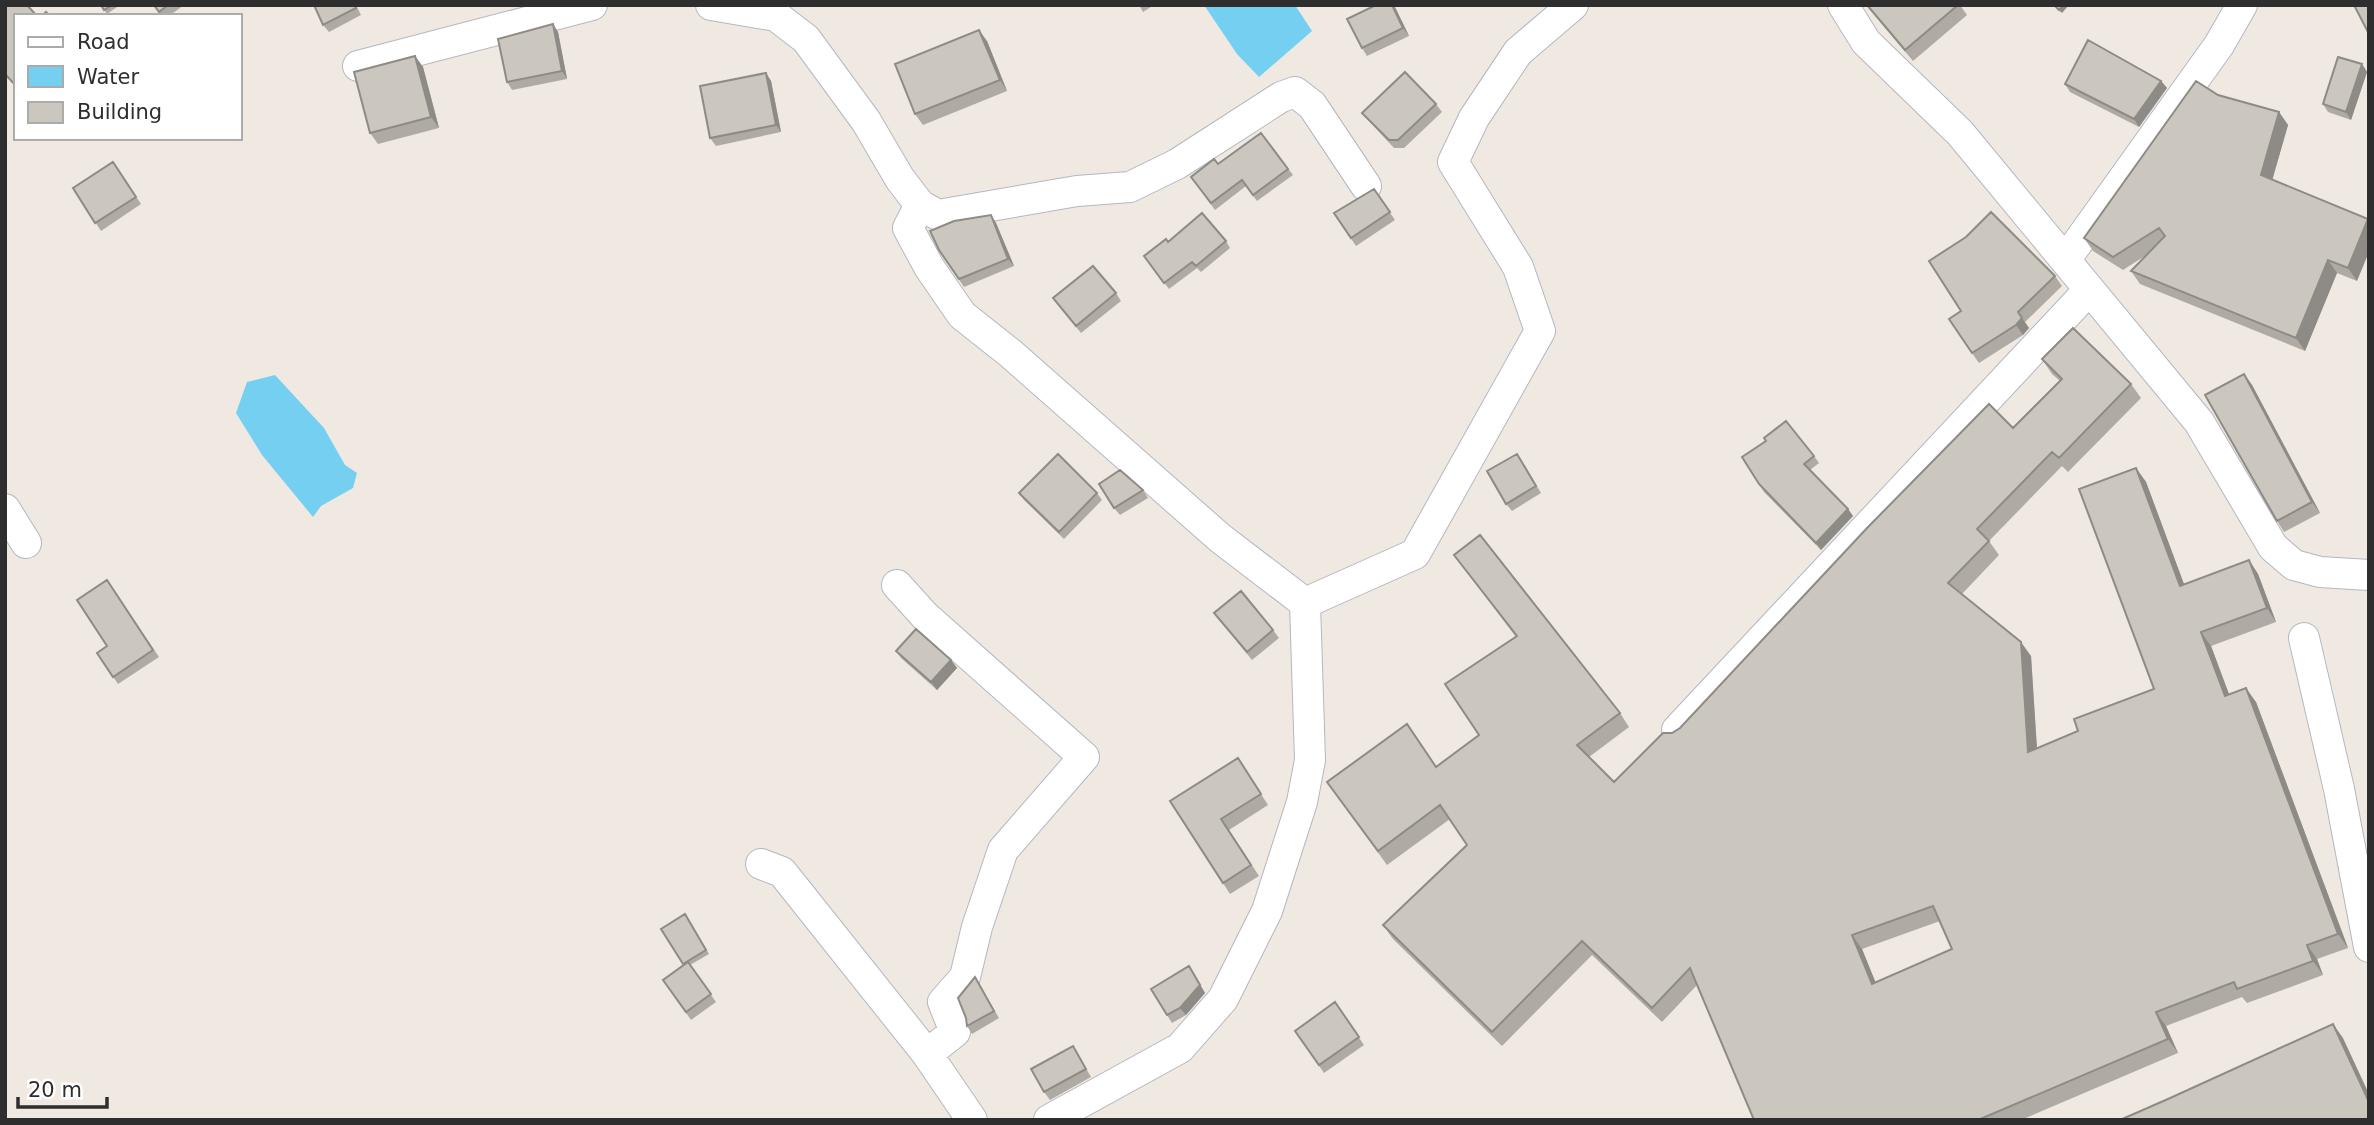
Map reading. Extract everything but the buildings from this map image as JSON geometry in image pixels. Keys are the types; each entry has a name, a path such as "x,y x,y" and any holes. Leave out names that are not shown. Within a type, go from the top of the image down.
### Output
{"street":[{"path":"358,66 592,5"},
{"path":"711,5 776,16 806,39 866,121 900,179 920,205 938,215 1077,191 1130,187 1177,164 1281,97 1295,92 1312,105 1366,186"},
{"path":"1305,603 1415,554 1540,331 1518,267 1453,162 1474,118 1518,52 1573,5"},
{"path":"1843,5 1866,41 1960,134 2199,422 2273,547 2294,565 2320,572 2369,575"},
{"path":"2066,259 2219,45 2242,5"},
{"path":"920,205 908,228 929,267 962,314 1220,538 1305,603"},
{"path":"1677,730 2089,290"},
{"path":"5,509 26,543"},
{"path":"897,585 925,616 1084,757 1003,850 977,926 965,977 943,1002 955,1032 927,1054"},
{"path":"1049,1120 1180,1048 1223,999 1267,911 1302,802 1310,760 1305,603"},
{"path":"2304,638 2339,789 2369,947"},
{"path":"761,864 782,872 927,1054 972,1120"}],"water":[{"path":"1204,5 1295,5 1312,31 1259,77 1237,54"},
{"path":"275,375 324,428 345,465 357,473 353,488 321,506 313,517 262,455 236,413 247,382"}]}
